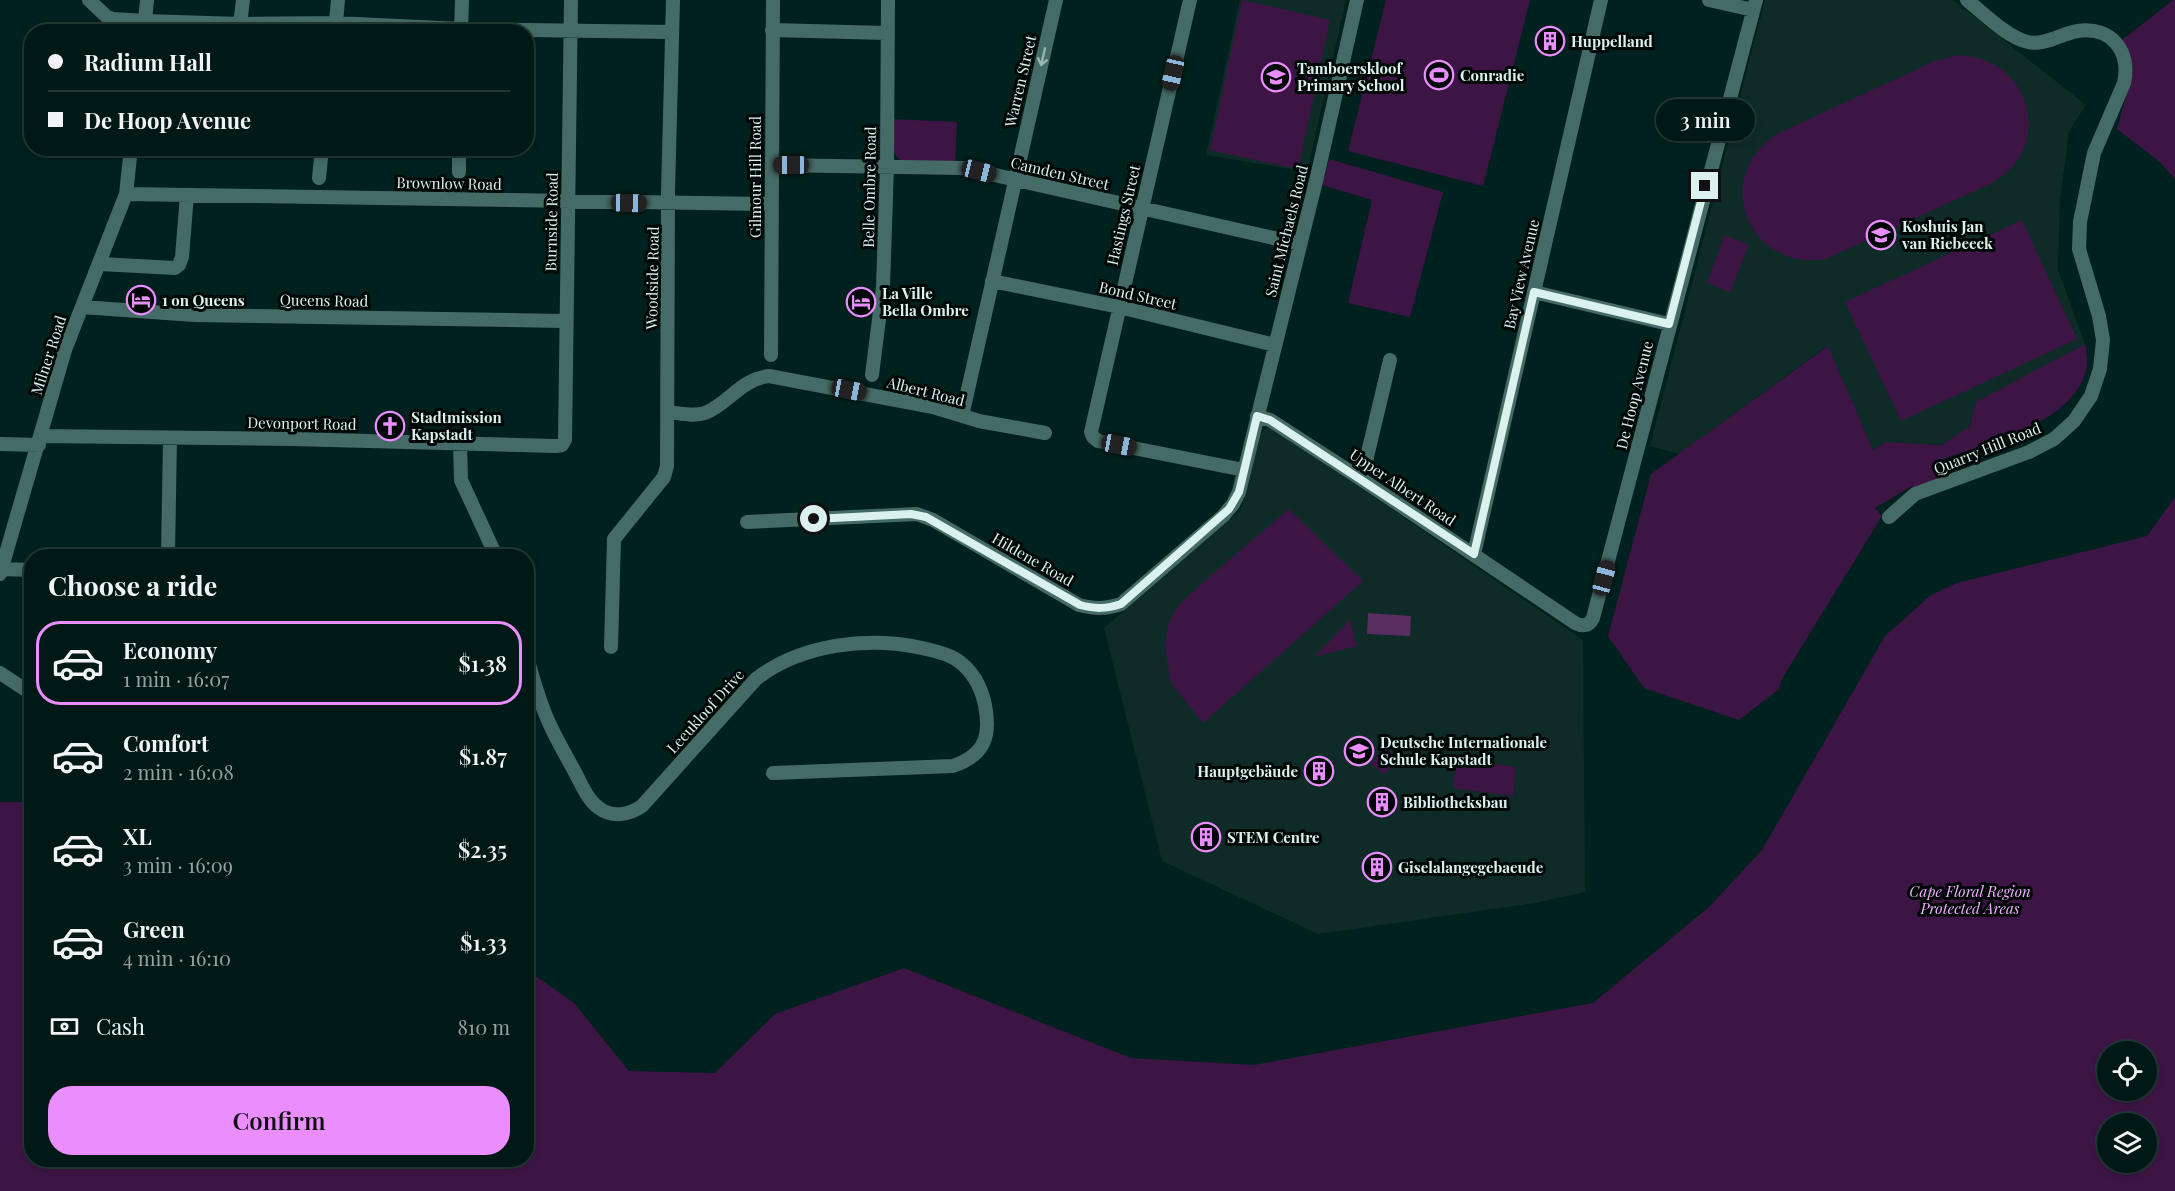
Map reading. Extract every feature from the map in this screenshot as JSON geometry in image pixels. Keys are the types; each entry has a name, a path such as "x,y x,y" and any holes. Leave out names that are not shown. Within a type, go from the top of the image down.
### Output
{"street":[{"path":"89,0 112,20 134,24"},
{"path":"145,24 147,0"},
{"path":"240,24 243,0"},
{"path":"335,24 338,0"},
{"path":"461,24 462,0"},
{"name":"Burnside Road","path":"562,445 565,440 571,0"},
{"name":"Woodside Road","path":"611,647 614,539 666,474 668,192 673,0"},
{"name":"Gilmour Hill Road","path":"771,355 773,0"},
{"name":"Belle Ombre Road","path":"872,375 883,287 887,166 888,0"},
{"name":"Warren Street","path":"962,416 1056,0"},
{"name":"Hastings Street","path":"1190,0 1091,429 1093,437 1098,441 1245,470"},
{"name":"Saint Michaels Road","path":"1245,470 1358,0"},
{"name":"Bay View Avenue","path":"1474,554 1601,0"},
{"path":"1709,0 1754,5"},
{"name":"Quarry Hill Road","path":"1889,517 1915,494 2029,452 2054,439 2074,421 2084,408 2097,383 2100,369 2103,340 2101,326 2082,262 2078,236 2091,163 2124,83 2126,73 2124,55 2114,40 2085,31 2072,32 2039,42 2020,40 1967,0"},
{"name":"De Hoop Avenue","path":"1588,624 1593,618 1754,5"},
{"path":"534,30 672,32"},
{"path":"772,30 887,33"},
{"name":"Milner Road","path":"1,571 65,350 126,194 130,156"},
{"path":"319,178 321,156"},
{"path":"459,156 459,172"},
{"name":"Camden Street","path":"772,165 964,168 1300,244"},
{"name":"Brownlow Road","path":"126,194 772,204"},
{"path":"100,264 175,268 179,265 182,257 188,195"},
{"name":"Bond Street","path":"992,281 1119,307 1275,345"},
{"path":"1534,292 1669,324"},
{"name":"Queens Road","path":"82,307 194,315 566,321"},
{"path":"1358,477 1366,461 1390,360"},
{"name":"Albert Road","path":"667,412 696,414 707,412 749,382 769,376 923,405 979,421 1045,433"},
{"name":"Upper Albert Road","path":"1257,416 1270,420 1358,477 1575,623 1583,626 1588,624"},
{"path":"168,549 170,438"},
{"name":"Devonport Road","path":"0,444 40,440 170,438 562,445"},
{"path":"460,442 461,480 493,549"},
{"name":"Hildene Road","path":"747,522 917,514 933,520 1080,605 1095,609 1108,608 1121,604 1229,509 1239,492 1245,470"},
{"path":"1,571 24,570"},
{"name":"Leeukloof Drive","path":"534,679 548,722 588,797 599,808 610,814 618,815 642,806 756,679 771,669 811,652 850,644 899,643 940,652 954,658 971,672 979,687 987,719 986,737 974,755 960,764 773,773"},
{"path":"0,673 24,689"}],"shaded area":[{"name":"Tamboerskloof Primary School","path":"1240,0 1346,0 1307,172 1206,155"},
{"name":"Koshuis Jan van Riebeeck","path":"1765,0 1953,0 2086,105 2069,131 2060,200 2058,270 2085,344 1977,402 1970,426 1942,445 1886,442 1873,450 1827,346 1679,454 1650,446"},
{"name":"Deutsche Internationale Schule Kapstadt","path":"1268,428 1279,432 1583,640 1585,892 1535,903 1318,934 1162,861 1104,628 1241,510 1258,437"},
{"path":"1368,613 1411,616 1410,636 1367,634"}],"green space":[{"name":"Tamboerskloof Primary School","path":"1242,0 1330,20 1298,169 1210,150"},
{"name":"Conradie","path":"1386,0 1530,0 1483,186 1348,151"},
{"path":"2175,0 2175,179 2160,162 2117,129 2133,71 2130,53 2122,40"},
{"path":"1959,55 1984,60 2004,71 2018,87 2026,106 2029,127 2024,148 2012,167 1992,183 1826,259 1798,259 1776,251 1758,236 1747,217 1743,195 1746,172 1758,151 1779,133 1935,61"},
{"path":"892,119 957,122 955,164 901,161 892,147"},
{"path":"1329,159 1443,192 1410,317 1348,303 1372,200 1322,185"},
{"path":"2022,220 2077,339 1901,421 1845,302"},
{"path":"1725,235 1749,245 1730,292 1707,283"},
{"path":"2085,344 2087,367 2079,387 2064,404 2046,418 2024,430 1934,462 1938,479 1915,488 1912,486 1875,508 1882,516 1783,677 1778,690 1739,720 1644,688 1608,636 1651,474 1828,346 1873,450 1886,442 1942,445 1970,426 1976,402"},
{"name":"Cape Floral Region Protected Areas","path":"2175,497 2175,1191 0,1191 0,802 24,802 24,1167 534,1167 534,975 574,1003 629,1071 715,1073 775,1014 904,968 1131,1058 1254,1065 1593,1003 1708,908 1762,850 1885,636 1931,595 1957,583 2147,536"},
{"path":"1289,509 1363,581 1203,723 1170,679 1165,644 1169,622 1179,605 1200,585"},
{"path":"1350,620 1357,646 1314,657"},
{"path":"1385,747 1397,758 1385,775 1371,764"},
{"path":"1456,759 1516,767 1513,796 1453,788"}],"place":[{"name":"Huppelland","path":"1550,41"},
{"name":"Conradie","path":"1439,75"},
{"name":"Tamboerskloof Primary School","path":"1276,77"},
{"name":"Koshuis Jan van Riebeeck","path":"1881,235"},
{"name":"1 on Queens","path":"141,300"},
{"name":"La Ville Bella Ombre","path":"861,302"},
{"name":"Stadtmission Kapstadt","path":"390,426"},
{"name":"Deutsche Internationale Schule Kapstadt","path":"1359,751"},
{"name":"Hauptgebäude","path":"1319,771"},
{"name":"Bibliotheksbau","path":"1382,802"},
{"name":"STEM Centre","path":"1206,837"},
{"name":"Giselalangegebaeude","path":"1377,867"}],"route":[{"path":"814,519 917,514 933,520 1080,605 1095,609 1108,608 1121,604 1233,504 1239,492 1257,416 1270,420 1474,554 1534,292 1669,324 1705,186"}]}
